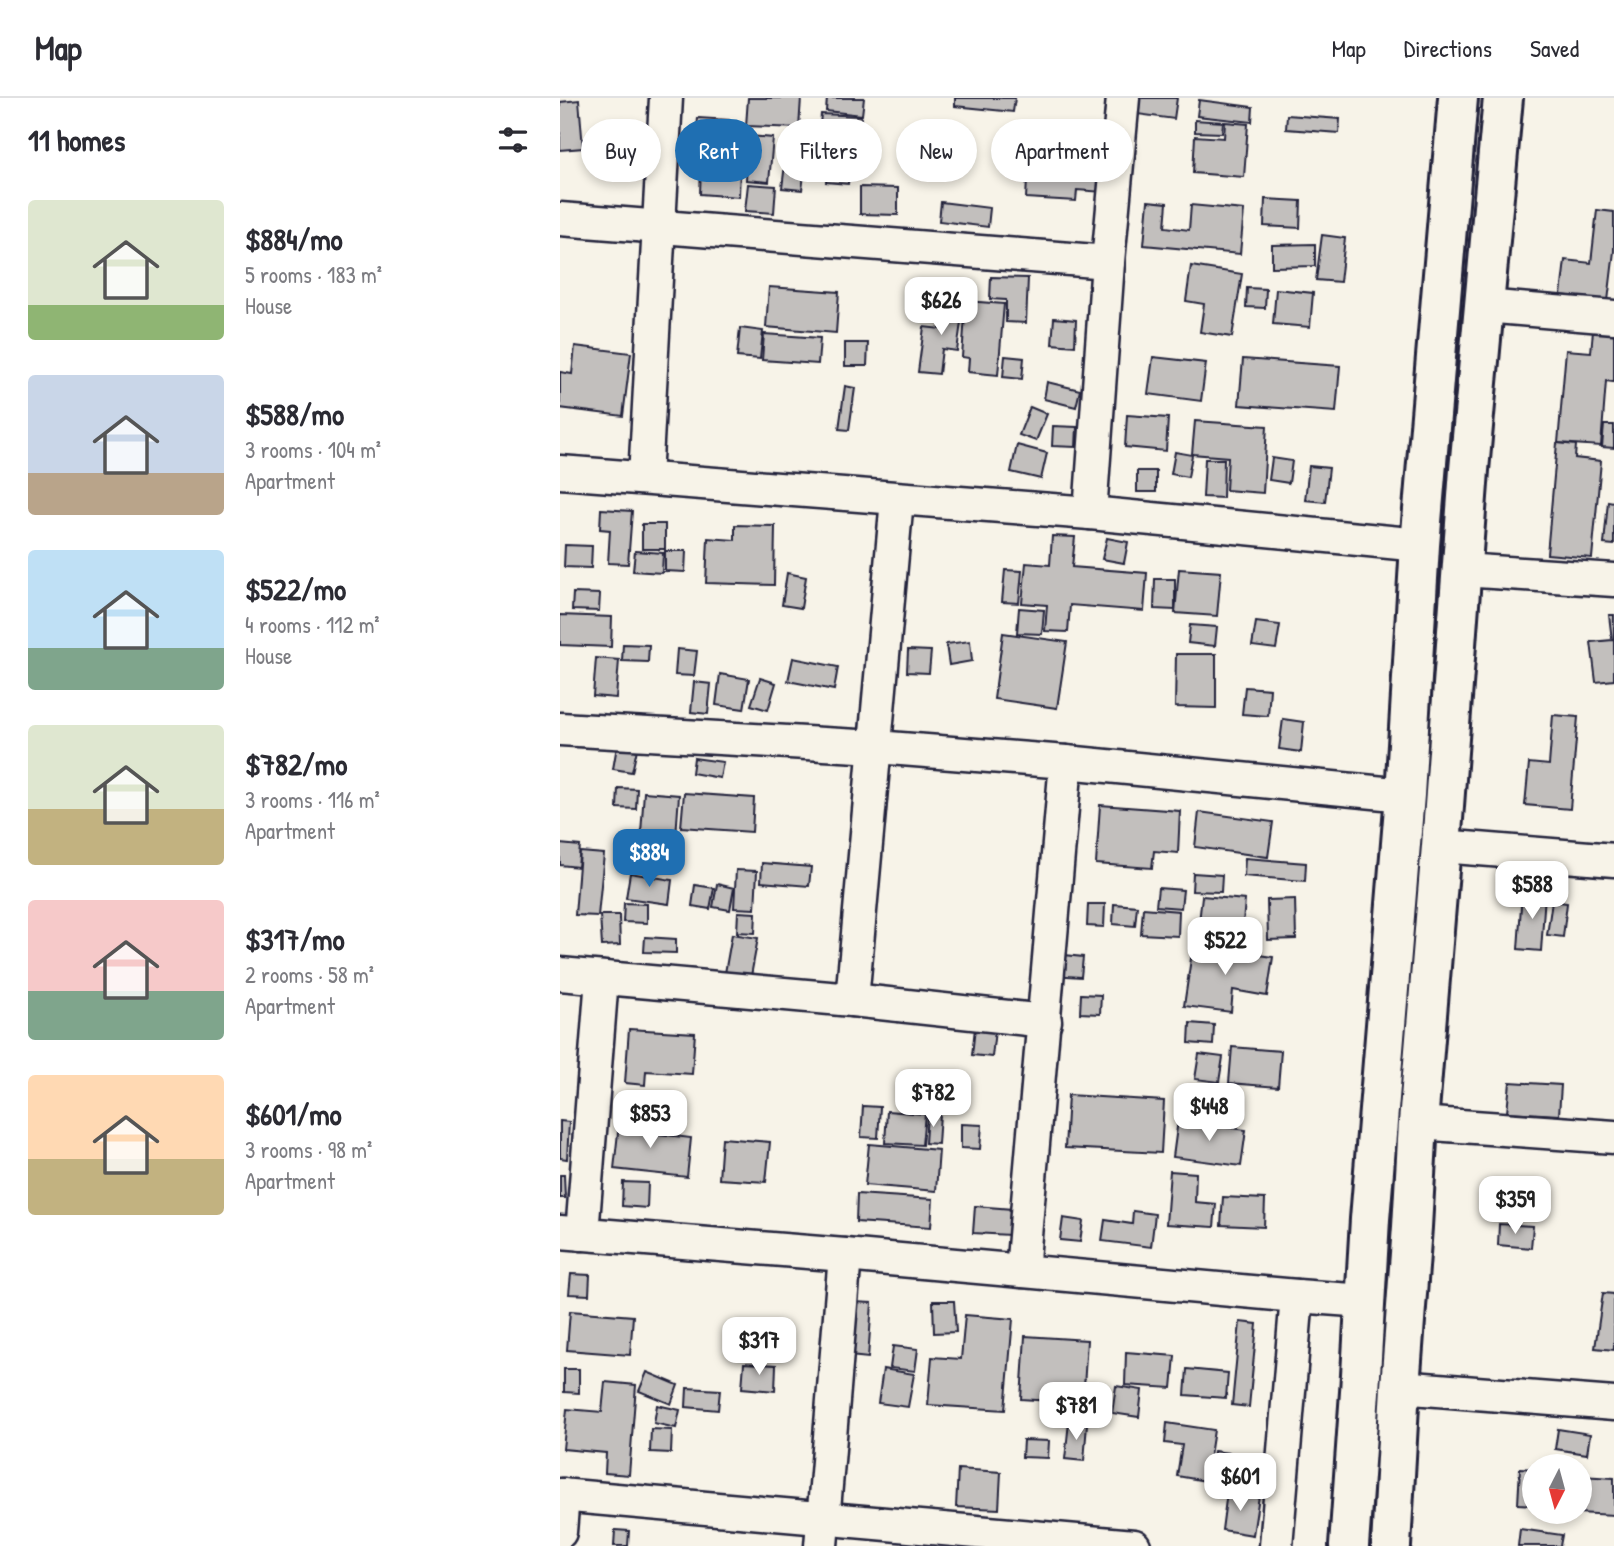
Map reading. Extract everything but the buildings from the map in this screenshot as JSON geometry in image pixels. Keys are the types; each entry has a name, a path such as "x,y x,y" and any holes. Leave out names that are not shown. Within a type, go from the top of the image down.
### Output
{"main road":[{"path":"1349,1546 1371,1206 1405,795 1420,545 1458,98"},
{"path":"1391,1546 1399,1387 1418,1123 1469,470 1503,98"}],"street":[{"path":"645,478 666,98"},
{"path":"1090,513 1123,98"},
{"path":"560,219 1108,262"},
{"path":"1484,306 1614,317"},
{"path":"560,472 1090,513 1420,545"},
{"path":"852,1000 897,499"},
{"path":"1462,570 1614,580"},
{"path":"560,729 876,747 1066,762 1405,795"},
{"path":"1021,1271 1066,762"},
{"path":"1441,846 1614,860"},
{"path":"560,974 852,1000 1045,1021"},
{"path":"602,978 571,1233 1366,1301"},
{"path":"1418,1123 1614,1138"},
{"path":"823,1532 845,1255"},
{"path":"1276,1546 1297,1296"},
{"path":"1399,1387 1614,1405"},
{"path":"560,1532 562,1495 823,1532 1134,1546"}]}
